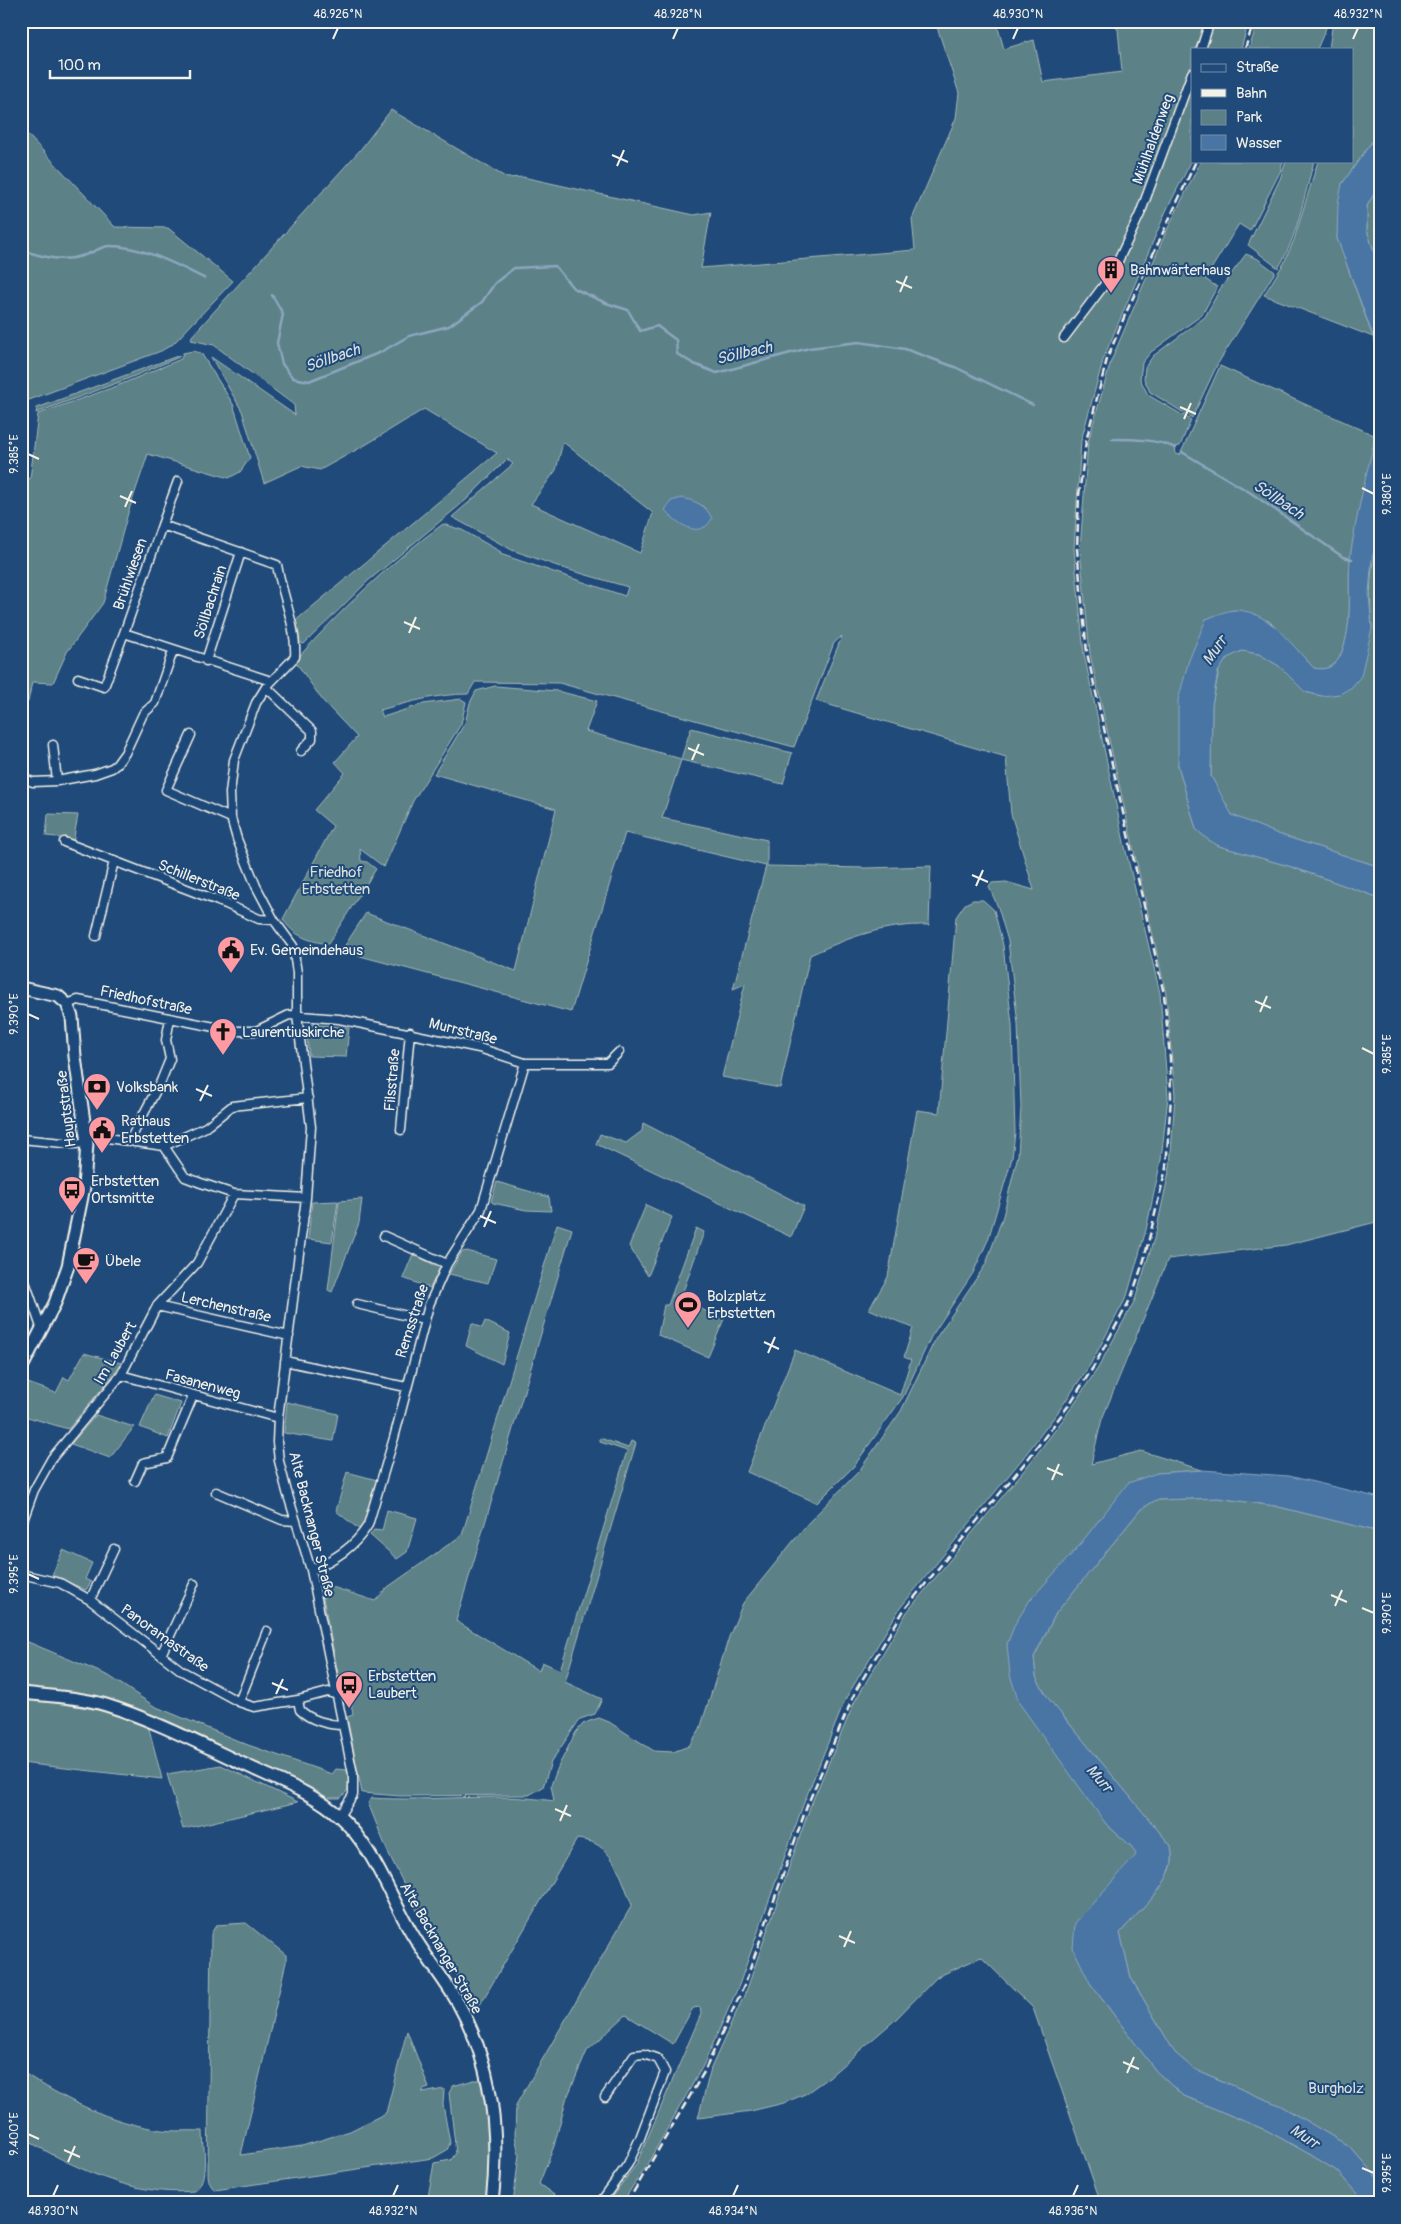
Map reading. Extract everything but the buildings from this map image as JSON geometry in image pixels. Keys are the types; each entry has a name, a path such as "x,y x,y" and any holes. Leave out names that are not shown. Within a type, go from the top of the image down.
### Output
{"street":[{"path":"891,21 912,21"},
{"path":"1201,48 1210,21"},
{"name":"Mühlhaldenweg","path":"1064,338 1111,276 1140,214 1191,76"},
{"name":"Brühlwiesen","path":"78,678 104,687 178,481"},
{"name":"Brühlwiesen","path":"162,524 228,547"},
{"name":"Söllbachrain","path":"173,651 269,684 295,657 296,646 277,565 228,547"},
{"name":"Söllbachrain","path":"206,661 242,552"},
{"name":"Brühlwiesen","path":"124,633 173,651"},
{"path":"21,778 33,782 57,780 95,774 116,764 125,753 143,714 155,703 173,651"},
{"path":"297,1015 297,973 293,946 274,920 256,886 237,839 231,818 230,793 234,760 248,721 269,684 312,731 312,739 301,751"},
{"path":"191,735 166,790 231,818"},
{"path":"52,745 57,780"},
{"name":"Schillerstraße","path":"64,842 259,919 274,920"},
{"path":"96,936 114,861"},
{"path":"21,988 58,996 67,1004"},
{"name":"Friedhofstraße","path":"67,1004 78,1000 235,1031 256,1030 288,1015 297,1015"},
{"name":"Hauptstraße","path":"21,1369 55,1303 68,1266 82,1195 87,1139 75,1057 72,1017 67,1004"},
{"name":"Murrstraße","path":"297,1015 340,1019 410,1032 479,1048 525,1063 608,1063 618,1052"},
{"name":"Alte Backnanger Straße","path":"297,1015 311,1127 306,1198 278,1418 277,1442 279,1461 295,1521 311,1570 354,1786 352,1795 339,1816 359,1836 413,1935 457,2002 473,2034 483,2062 494,2115 496,2147 492,2203"},
{"path":"130,1140 170,1060 166,1040 170,1019"},
{"name":"Filsstraße","path":"401,1130 410,1032"},
{"name":"Remsstraße","path":"311,1570 342,1554 360,1537 368,1525 389,1456 424,1320 447,1264 481,1210 525,1063"},
{"path":"21,1139 74,1144 87,1139 130,1140 164,1146 206,1127 232,1106 308,1098"},
{"path":"164,1146 185,1177 234,1194 306,1198"},
{"name":"Im Laubert","path":"21,1526 34,1490 52,1458 121,1376 157,1306 197,1263 234,1194"},
{"path":"384,1236 447,1264"},
{"path":"22,1273 42,1330"},
{"path":"357,1304 424,1320"},
{"name":"Lerchenstraße","path":"157,1306 289,1336"},
{"path":"285,1361 406,1387"},
{"name":"Fasanenweg","path":"121,1376 278,1418"},
{"path":"135,1481 143,1463 167,1458 193,1396"},
{"path":"216,1492 282,1520 295,1521"},
{"path":"90,1600 114,1549"},
{"name":"Panoramastraße","path":"21,1574 60,1582 90,1600 182,1671 239,1702 254,1707 298,1700 328,1692 337,1695"},
{"path":"161,1655 194,1584"},
{"path":"239,1702 267,1632"},
{"path":"21,1693 104,1705 152,1722 305,1794 339,1816"},
{"path":"298,1700 300,1710 309,1716 333,1725 342,1725"},
{"path":"600,2203 628,2164 640,2138 665,2072 658,2059 644,2054 634,2055 605,2097"}],"green space":[{"name":"Friedhof Erbstetten","path":"959,21 996,21 1004,49 1034,40 1043,82 1122,72 1118,29 1106,21 1249,21 1241,48 1191,48 1191,162 1166,211 1104,357 1081,441 1074,549 1084,654 1125,847 1160,993 1168,1097 1161,1160 1146,1230 1127,1296 1090,1365 1058,1412 1023,1458 900,1608 846,1698 803,1805 739,1985 704,2064 649,2161 622,2203 607,2203 636,2165 701,2014 700,2007 693,2008 673,2044 626,2015 587,2051 566,2100 554,2146 539,2184 565,2203 513,2203 519,2154 515,2136 516,2105 632,1905 618,1871 609,1856 594,1843 577,1839 478,2008 420,1917 387,1850 368,1803 371,1798 509,1797 554,1801 551,1785 576,1732 583,1724 599,1718 609,1722 654,1751 673,1752 689,1746 700,1729 729,1637 743,1603 808,1523 859,1471 901,1411 936,1338 986,1264 1003,1216 1018,1155 1021,1107 1018,1024 1008,941 998,907 989,887 992,883 1006,882 1034,890 1011,814 1006,757 816,701 842,636 834,643 794,747 559,683 475,682 468,694 434,697 380,710 383,717 423,704 461,699 466,702 461,724 413,801 384,867 360,849 361,861 367,862 376,869 328,944 297,934 283,919 333,826 314,810 345,773 335,762 357,737 323,701 295,661 329,624 403,555 443,524 462,530 501,552 500,554 625,596 628,587 566,569 512,550 452,517 513,464 507,459 466,500 368,581 304,644 298,642 294,622 497,453 424,409 320,470 301,466 264,483 242,411 211,357 295,415 294,405 214,345 191,340 192,336 360,150 391,110 507,178 523,177 694,215 711,212 701,268 915,250 912,219 956,118 959,93 936,24","holes":["563,442 653,513 640,553 531,504 556,470"]},
{"path":"1258,21 1329,21 1317,48 1249,48"},
{"path":"1333,21 1380,22 1380,130 1342,184 1337,238 1373,337 1264,295 1284,263 1294,240 1318,162 1354,162 1354,48 1329,48"},
{"path":"26,133 115,227 168,228 233,281 173,344 161,351 21,403 21,134"},
{"path":"1201,162 1283,162 1280,172 1250,231 1239,224 1205,279 1217,287 1202,315 1151,352 1142,363 1140,379 1148,395 1191,420 1180,446 1175,447 1176,454 1180,455 1220,366 1376,436 1351,552 1348,629 1339,658 1330,667 1323,669 1314,668 1269,621 1234,610 1206,619 1178,765 1196,829 1207,839 1219,846 1292,867 1380,898 1380,1221 1286,1245 1168,1259 1102,1419 1091,1464 1141,1451 1202,1470 1157,1473 1102,1516 1007,1644 1106,1824 1132,1847 1137,1855 1129,1866 1090,1983 1156,2071 1182,2095 1268,2131 1311,2155 1337,2171 1365,2203 1101,2203 1033,2008 981,1957 937,1977 895,2020 829,2077 805,2094 784,2103 751,2111 698,2118 711,2068 747,1989 810,1807 855,1701 907,1612 1030,1463 1065,1417 1098,1368 1135,1300 1156,1232 1170,1167 1175,1095 1166,994 1090,654 1080,549 1088,442 1111,361 1166,232"},
{"path":"1286,162 1314,162 1295,231 1278,268 1248,245 1280,179"},
{"path":"1380,183 1380,285 1374,252 1367,230 1367,206"},
{"path":"1246,254 1258,259 1275,272 1217,365 1192,418 1150,392 1144,379 1145,367 1153,356 1205,317 1220,289"},
{"path":"193,351 201,353 233,404 250,458 240,472 229,478 148,454 128,513 103,603 67,652 53,683 32,682 28,702 21,701 21,479 30,479 38,414 117,386 181,359 183,353"},
{"path":"180,355 125,380 36,413 37,408"},
{"path":"1380,534 1380,867 1278,834 1231,815 1211,776 1212,705 1219,670 1227,658 1242,651 1259,654 1279,666 1305,692 1322,696 1372,628 1371,581 1376,546"},
{"path":"495,686 557,691 597,701 586,731 681,759 691,728 792,753 783,784 681,760 662,818 767,840 767,866 867,868 931,866 929,925 882,929 853,937 810,955 780,1088 722,1077 745,984 733,989 766,866 625,833 571,1012 360,956 340,953 366,913 516,971 556,809 434,774 465,723 470,703 476,691"},
{"path":"48,814 78,815 73,843 57,837 46,836"},
{"path":"973,900 983,900 994,910 1003,945 1012,1025 1015,1133 1012,1158 988,1240 973,1273 931,1337 903,1397 854,1466 817,1503 747,1472 795,1350 900,1395 911,1360 904,1357 913,1328 869,1309 888,1277 917,1110 939,1113 956,917 965,904"},
{"path":"311,1024 349,1028 346,1057 309,1056 306,1028"},
{"path":"643,1123 804,1206 791,1237 596,1144 600,1134 626,1143 642,1131"},
{"path":"497,1182 549,1197 551,1211 526,1210 493,1203 491,1201"},
{"path":"362,1199 359,1223 332,1292 328,1290 339,1201"},
{"path":"338,1201 332,1242 308,1239 312,1202"},
{"path":"646,1205 672,1217 648,1276 629,1246"},
{"path":"557,1224 572,1229 456,1621 539,1671 542,1662 560,1670 627,1451 600,1442 600,1438 628,1448 631,1441 636,1443 565,1682 602,1699 595,1714 580,1719 551,1762 543,1787 529,1795 400,1796 362,1793 347,1717 353,1715 351,1702 344,1703 320,1583 375,1601 388,1587 462,1535"},
{"path":"696,1228 704,1232 680,1300 724,1319 708,1357 658,1335 664,1305 668,1305"},
{"path":"467,1251 496,1259 488,1283 449,1274 462,1252"},
{"path":"413,1254 440,1268 430,1288 403,1278"},
{"path":"485,1321 510,1333 502,1364 466,1346 472,1323 482,1328"},
{"path":"84,1353 121,1363 115,1373 68,1429 21,1415 21,1391 25,1382 56,1393 64,1377 69,1380"},
{"path":"154,1395 181,1403 168,1438 140,1427"},
{"path":"287,1402 338,1414 333,1441 284,1433"},
{"path":"96,1415 134,1427 110,1458 71,1444"},
{"path":"347,1472 377,1480 368,1514 360,1530 336,1511"},
{"name":"Burgholz","path":"1218,1498 1275,1506 1380,1532 1380,2181 1350,2147 1281,2106 1194,2069 1175,2053 1131,1978 1120,1933 1166,1879 1172,1864 1171,1846 1048,1698 1036,1677 1034,1657 1056,1613 1141,1509 1156,1500"},
{"path":"387,1510 417,1518 407,1552 397,1559 370,1535 374,1530 382,1531"},
{"path":"63,1550 92,1563 85,1579 91,1582 86,1590 52,1575"},
{"path":"21,1639 109,1676 154,1706 248,1745 332,1774 336,1769 347,1770 348,1789 340,1798 329,1798 148,1715 71,1693 21,1687"},
{"path":"21,1697 101,1708 148,1725 162,1779 21,1763"},
{"path":"221,1765 298,1802 183,1829 167,1774"},
{"path":"246,1923 286,1955 286,1962 241,2155 302,2146 350,2131 386,2113 407,2031 429,2088 423,2090 423,2093 444,2089 443,2105 450,2143 447,2150 433,2158 215,2190 213,2188 208,2177 211,1934 216,1925"},
{"path":"21,2071 71,2100 123,2121 161,2130 203,2131 204,2172 199,2186 194,2191 171,2192 125,2184 82,2169 21,2137"},
{"path":"474,2080 483,2080 491,2144 488,2203 427,2203 434,2163 451,2160 456,2153 449,2093 453,2086"}],"water":[{"path":"1380,130 1380,183 1367,206 1367,230 1374,252 1380,285 1380,355 1337,238 1338,203 1342,184"},
{"name":"Murr","path":"1380,419 1380,534 1372,558 1369,594 1372,628 1361,676 1352,687 1340,694 1322,696 1305,692 1279,666 1259,654 1242,651 1227,658 1218,672 1212,705 1211,776 1232,815 1278,834 1380,867 1380,898 1292,867 1219,846 1207,839 1196,829 1178,765 1178,700 1189,660 1206,619 1228,611 1248,612 1270,623 1289,640 1314,668 1327,668 1336,662 1341,654 1348,629 1351,551"},
{"path":"682,498 696,502 707,510 712,519 707,525 701,529 688,528 665,510 671,501"},
{"name":"Murr","path":"1202,1470 1289,1476 1380,1498 1380,1532 1275,1506 1218,1498 1156,1500 1141,1509 1056,1613 1034,1657 1036,1677 1048,1698 1171,1846 1172,1864 1166,1878 1155,1895 1120,1933 1131,1978 1175,2053 1194,2069 1281,2106 1350,2147 1380,2181 1380,2203 1365,2203 1337,2171 1268,2131 1182,2095 1156,2071 1090,1983 1073,1948 1075,1923 1136,1855 1132,1847 1106,1824 1019,1703 1010,1675 1007,1644 1015,1624 1030,1600 1077,1548 1128,1483 1157,1473"}],"waterway":[{"name":"Söllbach","path":"21,250 45,257 68,259 85,255 107,246 122,247 146,252 204,278"},
{"name":"Söllbach","path":"272,295 283,314 277,343 282,364 293,378 309,381 381,352 409,336 449,326 482,302 495,283 514,268 555,266 573,288 606,303 628,310 640,331 657,326 676,340 677,354 694,364 717,373 809,348 859,342 905,349 955,367 1033,405"},
{"name":"Söllbach","path":"1112,439 1152,441 1176,448"},
{"name":"Söllbach","path":"1182,452 1251,493 1343,557 1352,559"}],"railway":[{"path":"1245,48 1254,21"},
{"path":"627,2203 704,2072 744,1986 807,1806 856,1690 904,1610 1028,1459 1069,1405 1094,1366 1131,1298 1144,1260 1166,1168 1171,1097 1170,1058 1164,994 1087,653 1077,549 1079,495 1086,441 1107,359 1125,315 1196,162"}],"place":[{"name":"Bahnwärterhaus","path":"1111,294"},
{"name":"Ev. Gemeindehaus","path":"231,974"},
{"name":"Laurentiuskirche","path":"223,1056"},
{"name":"Volksbank","path":"97,1111"},
{"name":"Rathaus Erbstetten","path":"102,1154"},
{"name":"Erbstetten Ortsmitte","path":"72,1214"},
{"name":"Übele","path":"86,1285"},
{"name":"Bolzplatz Erbstetten","path":"688,1329"},
{"name":"Erbstetten Laubert","path":"349,1709"}]}
